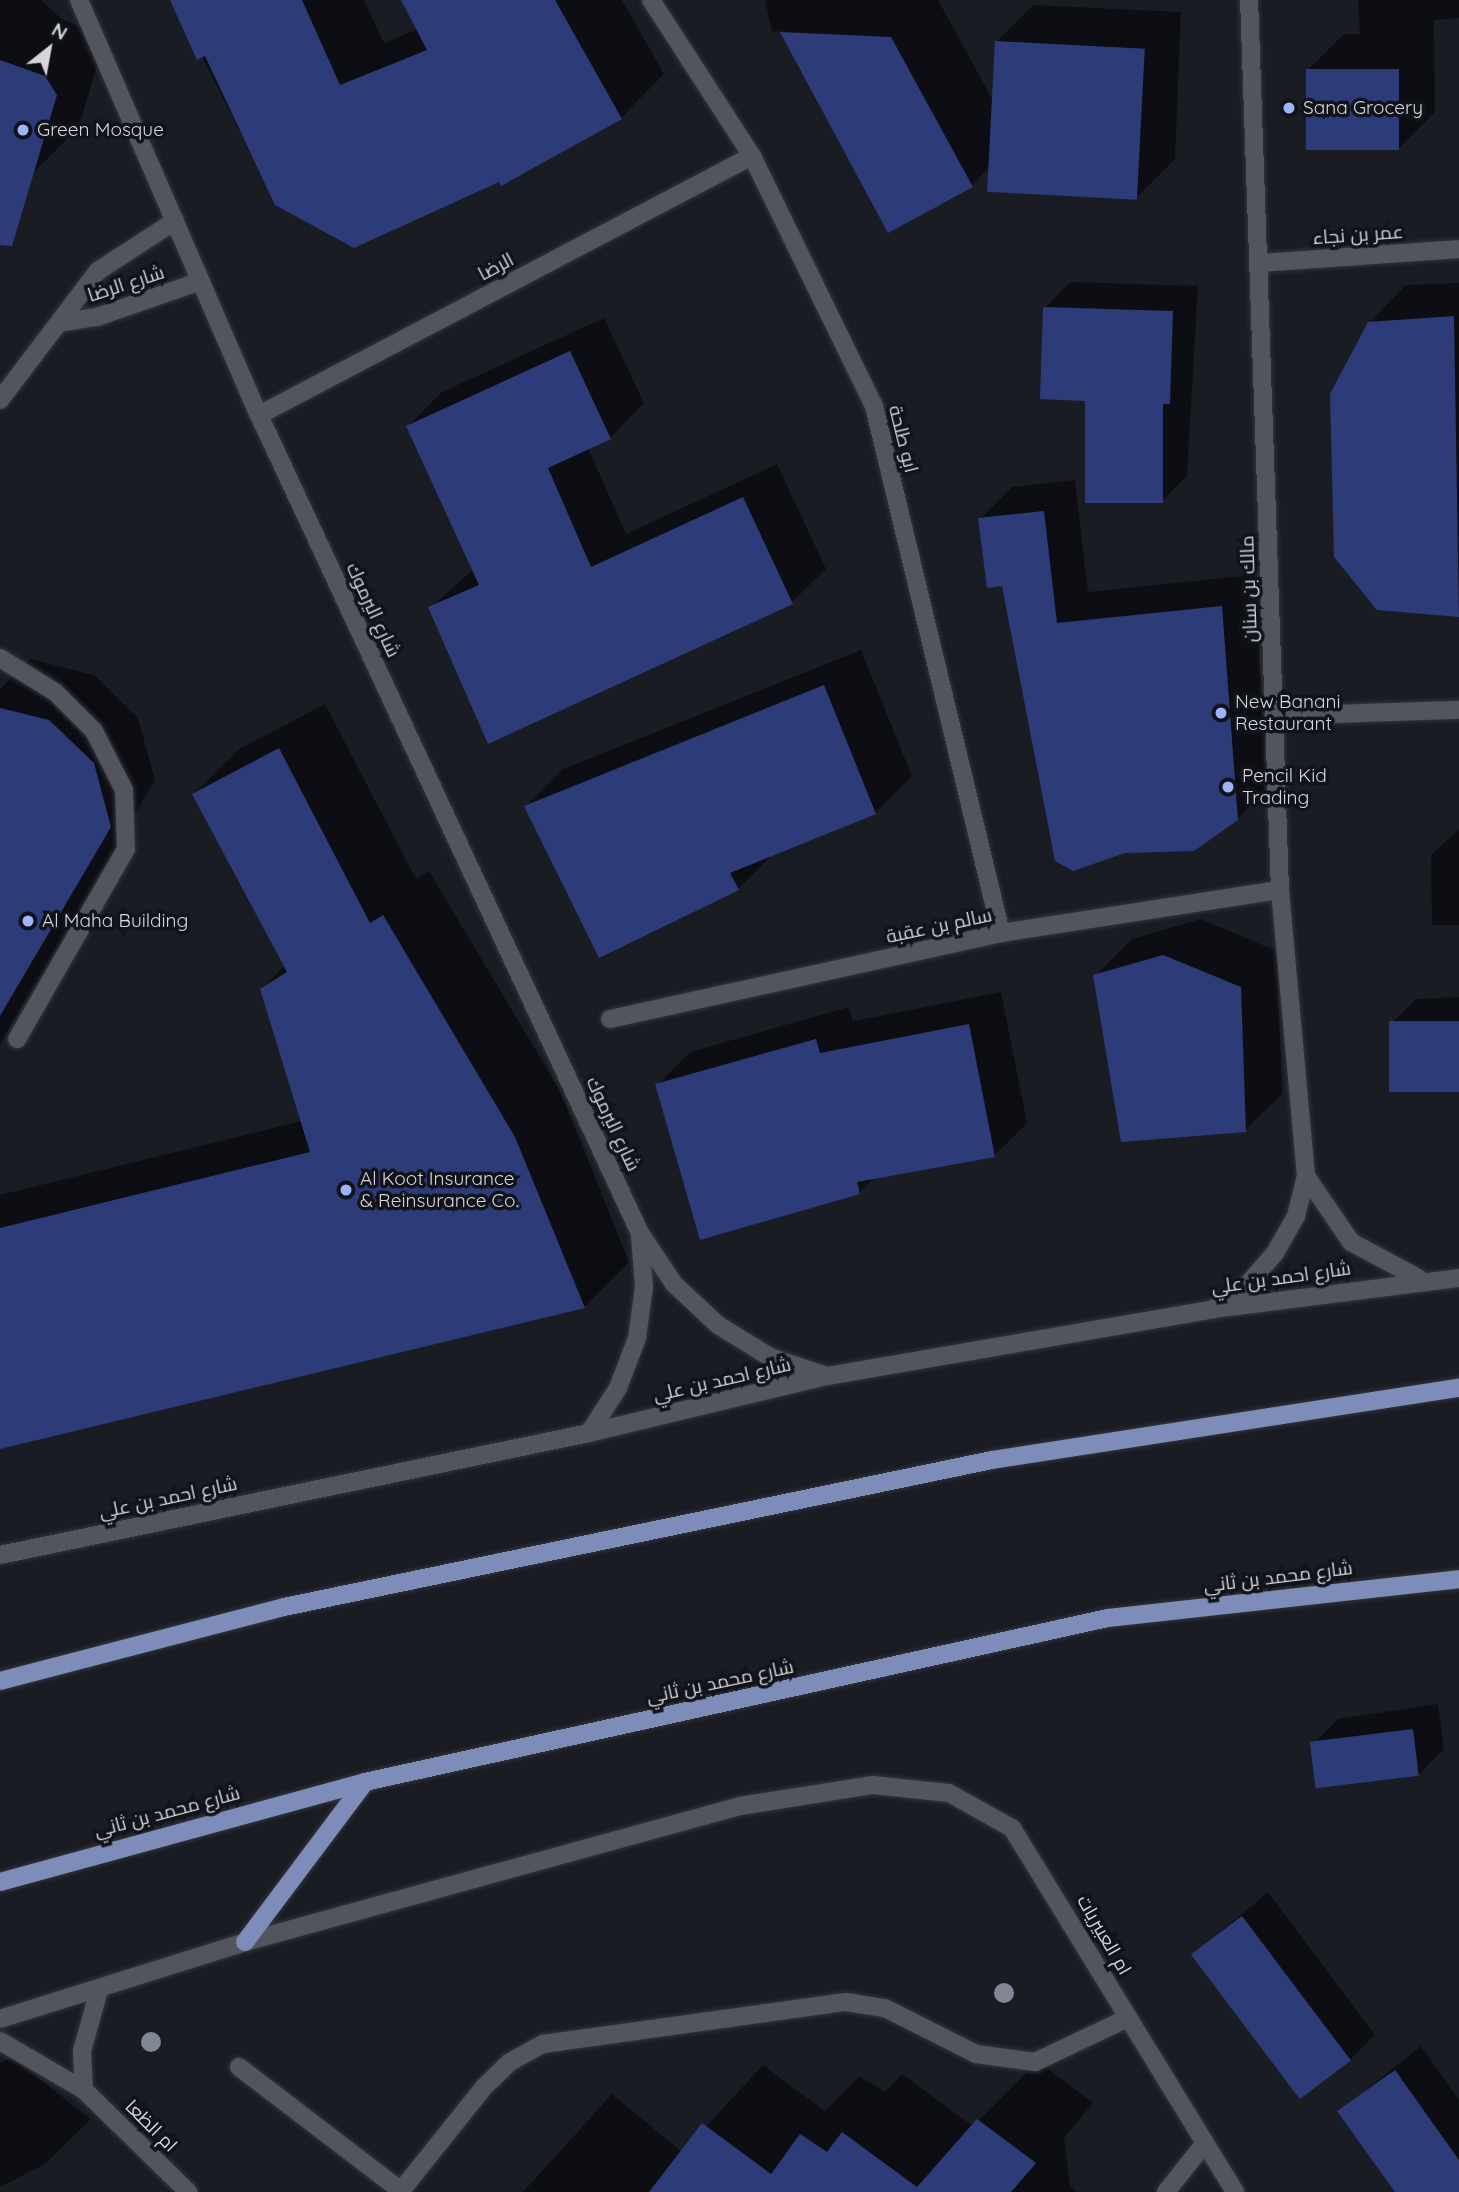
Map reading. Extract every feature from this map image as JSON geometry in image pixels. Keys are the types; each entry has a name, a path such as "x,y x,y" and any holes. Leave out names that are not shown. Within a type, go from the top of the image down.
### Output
{"main road":[{"path":"1,1681 297,1605 992,1460 1459,1388"},
{"name":"شارع محمد بن ثاني","path":"0,1882 365,1782 1108,1618 1459,1579"},
{"path":"245,1942 365,1782"}],"street":[{"name":"شارع اليرموك","path":"79,0 259,415 640,1233 674,1284 718,1325 770,1357 827,1376"},
{"name":"ابو طلحة","path":"651,0 752,156 874,406 1001,933"},
{"name":"مالك بن سنان","path":"1214,1309 1248,1284 1275,1253 1296,1216 1306,1176 1280,890 1249,0"},
{"name":"الرضا","path":"259,415 752,156"},
{"name":"شارع الرضا","path":"0,400 64,322 98,271 175,221"},
{"name":"عمر بن نجاء","path":"1260,263 1459,249"},
{"name":"شارع الرضا","path":"64,322 121,310 201,281"},
{"path":"0,658 55,692 94,731 124,790 125,849 17,1039"},
{"path":"1274,716 1459,710"},
{"name":"سالم بن عقبة","path":"610,1019 1001,933 1280,890"},
{"name":"مالك بن سنان","path":"1306,1176 1351,1242 1421,1280"},
{"name":"شارع اليرموك","path":"589,1433 618,1388 637,1338 644,1287 640,1233"},
{"name":"شارع احمد بن علي","path":"0,1555 589,1433 827,1376 1214,1309 1421,1280 1459,1278"},
{"name":"ام العبيريات","path":"245,1942 740,1806 873,1785 949,1793 1012,1828 1235,2192"},
{"path":"0,2019 245,1942"},
{"path":"84,2090 82,2051 99,1990"},
{"path":"239,2067 400,2191 484,2087 510,2062 543,2044 846,2002 885,2008 976,2054 1035,2062 1128,2018"},
{"name":"ام الظعا","path":"0,2041 84,2090 188,2192"},
{"path":"1166,2192 1205,2143"}],"building":[{"path":"170,0 302,0 340,85 427,50 401,0 555,0 622,119 501,186 499,182 354,248 275,205 205,56 197,60"},
{"path":"780,32 891,37 973,187 888,233"},
{"path":"995,41 1145,49 1137,200 987,192"},
{"name":"Green Mosque","path":"0,60 45,76 57,95 12,246 0,245"},
{"path":"1306,69 1399,69 1399,150 1306,150"},
{"path":"1043,307 1173,311 1170,404 1163,404 1163,503 1085,503 1085,401 1040,399"},
{"path":"1454,316 1459,617 1377,610 1334,557 1330,394 1368,322"},
{"path":"570,351 611,439 548,468 591,567 743,497 793,604 488,744 428,607 479,585 406,426"},
{"path":"1044,511 1057,623 1222,606 1238,820 1194,851 1125,853 1073,871 1055,861 1002,586 987,588 978,518"},
{"path":"824,685 876,814 730,873 739,890 599,958 524,806"},
{"name":"Al Maha Building","path":"0,708 49,720 94,763 111,827 0,1016"},
{"name":"Al Koot Insurance & Reinsurance Co.","path":"279,748 370,923 383,915 515,1137 585,1308 0,1449 0,1228 310,1152 260,989 287,972 192,794"},
{"path":"1163,955 1241,987 1246,1132 1121,1142 1093,975"},
{"path":"1389,1021 1459,1021 1459,1092 1389,1092"},
{"path":"969,1024 995,1157 857,1182 860,1194 700,1240 655,1084 816,1039 820,1053"},
{"path":"1413,1729 1419,1776 1316,1788 1310,1742"},
{"path":"1242,1916 1351,2061 1300,2099 1191,1955"},
{"path":"1395,2070 1459,2160 1459,2192 1395,2192 1337,2111"},
{"path":"977,2119 1036,2163 1011,2192 649,2192 702,2123 771,2174 800,2134 827,2152 842,2132 917,2187"}],"place":[{"name":"Sana Grocery","path":"1289,108"},
{"name":"Green Mosque","path":"23,130"},
{"name":"New Banani Restaurant","path":"1221,713"},
{"name":"Pencil Kid Trading","path":"1228,787"},
{"name":"Al Maha Building","path":"28,921"},
{"name":"Al Koot Insurance & Reinsurance Co.","path":"346,1190"}]}
